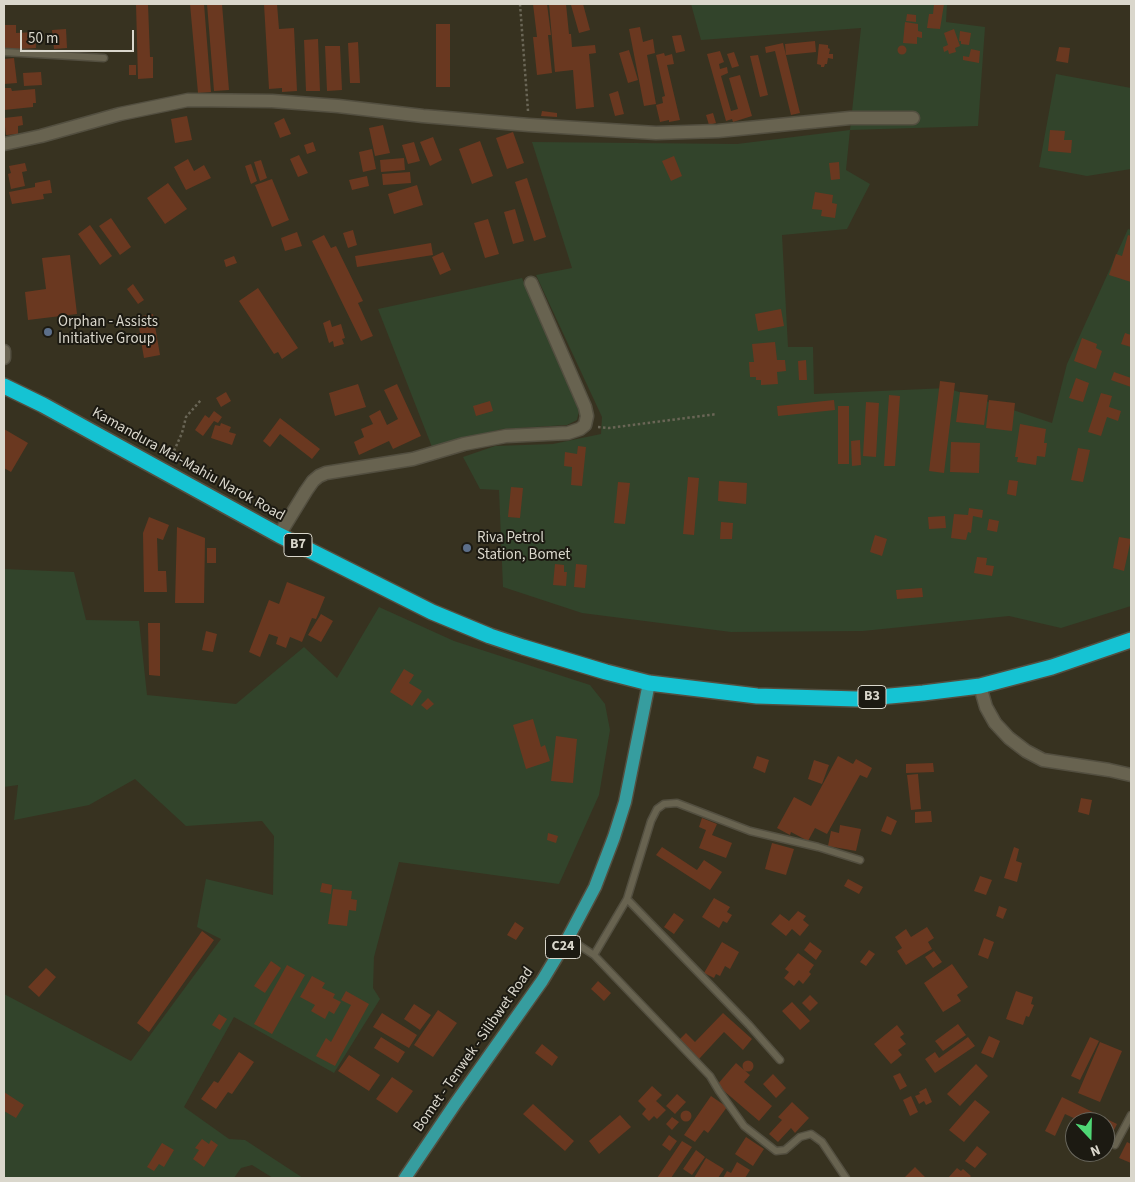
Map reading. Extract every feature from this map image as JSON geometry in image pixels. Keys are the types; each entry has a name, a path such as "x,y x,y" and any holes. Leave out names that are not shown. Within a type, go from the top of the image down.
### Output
{"highway":[{"name":"Kamandura Mai-Mahiu Narok Road","path":"4,386 43,405 280,535 432,612 490,636 606,672"},
{"name":"B3","path":"606,672 650,683 757,696 857,699 980,686 1052,667 1131,640"}],"main road":[{"name":"Bomet - Tenwek - Silibwet Road","path":"405,1178 542,980 568,938 595,887 614,838 630,780 650,683"}],"street":[{"path":"4,144 41,136 120,114 188,100 272,101 529,125 656,133 718,131 850,118 913,118"},
{"path":"280,535 313,481 326,473 413,459 464,444 506,436 568,433 580,429 584,425 587,416 585,406 531,283"},
{"path":"4,351 4,358"},
{"path":"980,686 986,707 995,723 1009,738 1026,751 1043,760 1131,775"}],"lane":[{"path":"4,52 104,58"},
{"path":"594,955 627,899 651,821 657,809 664,804 677,803 750,831 818,847 860,860"},
{"path":"627,899 749,1025 780,1060"},
{"path":"568,938 594,955 710,1076 744,1126 776,1151 785,1150 800,1137 811,1134 822,1142 846,1178"},
{"path":"1115,1145 1131,1115"}],"path":[{"path":"520,4 529,125"},
{"path":"164,472 182,433 186,417 201,400"},
{"path":"584,425 609,428 717,414"}],"green space":[{"path":"691,4 947,4 946,22 985,27 978,126 850,130 861,28 701,40"},
{"path":"1056,74 1131,88 1131,169 1087,176 1039,167"},
{"path":"850,130 846,170 870,184 847,229 782,235 788,347 813,347 814,394 947,388 1052,423 1067,364 1128,229 1131,230 1131,606 1061,628 1009,616 863,631 731,632 582,613 503,587 499,490 480,489 463,457 495,446 553,444 601,434 602,417 536,275 572,268 532,142 737,144"},
{"path":"522,278 579,411 577,420 567,425 502,429 432,447 378,309"},
{"path":"4,569 74,572 86,620 139,621 147,695 236,704 304,647 337,678 379,607 454,641 590,685 605,704 610,730 599,795 559,884 399,862 374,957 373,988 380,999 334,1073 234,1017 184,1107 229,1139 245,1140 303,1178 273,1178 252,1165 241,1168 234,1178 4,1178 4,994 131,1061 221,939 197,927 206,879 273,895 274,836 262,821 186,826 135,779 89,805 14,820 18,785 4,787"}],"building":[{"path":"136,4 148,4 150,57 153,57 153,78 138,79"},
{"path":"190,4 204,4 211,92 198,93"},
{"path":"207,4 222,4 229,90 214,91"},
{"path":"264,4 277,4 279,29 294,28 297,91 282,92 282,88 269,89"},
{"path":"533,4 547,4 551,35 548,35 552,73 537,75 533,37 537,37"},
{"path":"549,4 566,4 572,47 595,45 596,53 589,54 594,107 576,109 573,70 555,72"},
{"path":"583,4 590,30 579,33 571,5"},
{"path":"934,4 944,4 940,29 927,28 929,14 933,14"},
{"path":"907,14 916,15 916,22 906,21"},
{"path":"905,22 918,24 918,31 922,32 922,38 917,37 917,44 903,43"},
{"path":"436,24 450,24 450,87 436,87"},
{"path":"4,25 16,25 16,33 35,32 36,48 4,50"},
{"path":"640,27 643,42 653,39 655,53 647,55 656,104 644,106 629,29"},
{"path":"66,29 67,48 54,49 52,30"},
{"path":"954,29 960,46 955,48 956,52 949,54 948,50 944,52 943,47 948,45 944,33"},
{"path":"960,31 971,33 969,45 961,44 961,41 959,41"},
{"path":"681,35 685,51 676,53 672,36"},
{"path":"318,39 320,91 306,91 304,40"},
{"path":"815,41 816,52 786,55 785,44"},
{"path":"358,42 360,83 350,83 348,43"},
{"path":"783,43 800,113 791,115 775,51 766,53 765,47"},
{"path":"819,44 828,45 830,49 829,54 833,54 833,59 828,58 827,64 824,67 817,64"},
{"path":"902,45 907,50 902,55 897,50"},
{"path":"325,46 340,46 342,90 327,91"},
{"path":"1059,47 1070,48 1068,63 1056,61"},
{"path":"971,49 980,51 979,63 963,60 963,56 969,57"},
{"path":"629,50 638,80 628,83 619,53"},
{"path":"720,51 724,62 719,64 720,69 727,67 728,73 721,76 731,111 738,109 729,78 740,75 752,116 733,122 732,119 726,121 707,54"},
{"path":"734,52 739,66 732,68 727,54"},
{"path":"664,53 665,56 672,54 674,64 667,65 680,120 669,122 669,120 660,122 656,105 663,103 662,97 665,96 656,55"},
{"path":"758,55 768,95 760,97 750,56"},
{"path":"14,58 17,83 4,84 4,59"},
{"path":"129,65 136,65 136,75 129,75"},
{"path":"41,72 42,85 24,86 23,73"},
{"path":"4,88 11,88 12,91 35,89 36,103 33,103 33,107 4,110"},
{"path":"618,91 624,114 615,116 609,94"},
{"path":"542,111 557,113 557,117 541,116"},
{"path":"713,113 716,123 709,125 706,115"},
{"path":"22,116 23,125 18,126 18,134 6,135 4,118"},
{"path":"187,116 192,140 175,143 171,119"},
{"path":"284,118 291,134 280,138 274,123"},
{"path":"383,125 390,153 375,156 369,128"},
{"path":"1050,130 1065,131 1064,140 1072,140 1071,153 1048,151"},
{"path":"513,132 524,163 507,169 496,138"},
{"path":"433,137 442,160 430,166 420,142"},
{"path":"480,141 493,176 472,184 459,149"},
{"path":"313,142 316,151 307,154 304,145"},
{"path":"414,142 420,161 408,164 402,145"},
{"path":"372,149 376,169 363,172 359,152"},
{"path":"299,155 308,173 298,177 290,159"},
{"path":"674,156 682,176 671,181 662,161"},
{"path":"404,158 405,170 381,172 380,160"},
{"path":"188,159 194,171 204,165 211,178 186,190 174,167"},
{"path":"261,160 267,178 260,181 254,162"},
{"path":"839,162 840,179 831,180 829,163"},
{"path":"25,163 27,171 22,172 25,186 11,189 8,174 11,173 9,166"},
{"path":"251,164 257,181 251,184 245,166"},
{"path":"410,172 411,183 383,185 382,174"},
{"path":"367,176 369,186 352,190 349,180"},
{"path":"527,178 546,237 534,241 515,182"},
{"path":"272,179 289,220 272,227 255,185"},
{"path":"50,180 52,193 43,194 44,199 12,204 9,192 35,187 35,183"},
{"path":"168,183 187,209 165,224 147,198"},
{"path":"417,185 423,205 394,214 388,194"},
{"path":"815,192 833,195 832,203 837,204 835,218 821,216 822,210 812,209"},
{"path":"515,209 524,241 513,244 504,212"},
{"path":"111,218 131,247 120,255 99,226"},
{"path":"488,219 499,254 485,258 474,223"},
{"path":"90,225 112,256 100,265 78,234"},
{"path":"353,230 357,245 348,248 343,233"},
{"path":"297,232 302,246 285,251 281,238"},
{"path":"324,235 331,248 336,246 363,301 358,303 373,336 361,341 312,241"},
{"path":"1128,235 1131,236 1131,282 1109,275 1116,254 1122,256"},
{"path":"431,243 433,255 357,267 355,256"},
{"path":"443,252 451,270 440,275 432,257"},
{"path":"70,255 77,314 28,320 25,292 46,289 42,258"},
{"path":"234,256 237,263 226,267 224,260"},
{"path":"133,284 144,300 138,304 127,289"},
{"path":"258,288 298,348 282,359 278,352 274,354 239,301"},
{"path":"781,309 784,326 758,331 755,314"},
{"path":"153,314 160,355 144,358 141,341 135,342 134,334 140,333 137,317"},
{"path":"330,320 332,327 341,324 345,338 342,339 344,344 334,347 333,341 329,343 323,323"},
{"path":"1125,333 1131,335 1131,347 1121,344"},
{"path":"1082,338 1097,344 1096,348 1102,351 1096,369 1074,361"},
{"path":"775,342 777,360 785,360 786,371 777,372 778,384 761,385 761,380 756,380 756,377 750,377 749,362 754,362 752,344"},
{"path":"806,360 807,380 799,380 798,361"},
{"path":"1114,372 1131,378 1131,387 1111,380"},
{"path":"1076,378 1089,383 1083,402 1069,398"},
{"path":"940,381 955,383 944,473 929,471"},
{"path":"358,384 366,407 335,416 329,393"},
{"path":"397,384 421,436 393,449 389,441 359,455 354,442 364,437 361,429 373,424 369,416 380,410 387,425 398,419 384,390"},
{"path":"226,392 231,401 221,407 216,398"},
{"path":"960,392 988,395 984,425 956,422"},
{"path":"1101,393 1112,396 1109,407 1121,411 1118,421 1107,417 1101,436 1088,432"},
{"path":"889,395 900,396 895,466 884,466"},
{"path":"834,400 835,410 778,416 777,406"},
{"path":"989,400 1015,403 1012,431 986,428"},
{"path":"490,401 493,411 476,416 473,406"},
{"path":"866,402 879,403 876,457 863,456"},
{"path":"838,406 849,406 849,464 838,464"},
{"path":"214,411 222,417 218,423 214,421 203,436 195,430 205,415 209,418"},
{"path":"280,418 320,449 312,459 280,434 270,447 263,441"},
{"path":"221,423 231,427 229,432 236,434 232,445 211,438 215,425 220,426"},
{"path":"1020,424 1046,429 1045,457 1037,456 1036,465 1017,462 1018,457 1015,457"},
{"path":"4,429 28,443 11,472 4,468"},
{"path":"860,440 861,465 852,466 851,441"},
{"path":"951,442 980,443 979,473 950,472"},
{"path":"578,446 586,447 582,486 571,485 572,467 564,466 565,452 577,454"},
{"path":"1078,448 1090,450 1083,482 1071,480"},
{"path":"688,477 699,478 694,535 683,534"},
{"path":"1009,480 1018,481 1016,496 1007,494"},
{"path":"719,481 747,483 746,504 718,501"},
{"path":"618,482 630,483 625,524 614,523"},
{"path":"511,487 523,488 520,518 508,517"},
{"path":"969,508 983,510 982,518 973,516 971,533 968,532 966,540 951,538 954,514 968,515"},
{"path":"945,516 946,528 929,529 928,517"},
{"path":"149,517 169,525 163,540 157,538 158,571 166,571 167,592 144,592 143,533"},
{"path":"989,519 999,521 997,532 987,530"},
{"path":"721,522 733,523 732,539 720,539"},
{"path":"177,527 205,538 204,603 175,603"},
{"path":"875,535 887,539 882,556 870,552"},
{"path":"1119,537 1131,539 1124,571 1113,568"},
{"path":"207,548 216,548 216,563 207,563"},
{"path":"977,557 987,558 986,565 994,566 992,576 974,573"},
{"path":"555,564 564,565 564,572 567,572 566,586 553,585"},
{"path":"576,564 587,565 585,588 574,587"},
{"path":"287,582 325,597 316,619 312,618 302,642 290,637 286,648 276,644 278,637 269,634 260,657 249,652 269,600 279,604"},
{"path":"922,588 923,597 897,599 896,590"},
{"path":"321,614 333,621 321,642 308,635"},
{"path":"148,623 160,623 160,676 149,675"},
{"path":"206,631 217,634 213,652 202,650"},
{"path":"404,669 414,675 409,683 422,691 412,706 390,692"},
{"path":"428,698 434,704 427,710 421,705"},
{"path":"533,719 541,747 545,745 550,761 526,769 513,725"},
{"path":"556,736 577,739 573,783 551,781"},
{"path":"757,756 769,760 765,773 753,768"},
{"path":"838,756 853,764 856,759 872,768 867,778 860,775 827,834 815,828 808,841 791,832 790,835 777,828 794,797 811,806"},
{"path":"814,760 829,765 822,784 808,779"},
{"path":"933,763 934,772 906,773 906,764"},
{"path":"918,774 921,809 911,810 907,775"},
{"path":"1081,798 1092,800 1089,815 1078,812"},
{"path":"931,811 932,822 915,823 915,812"},
{"path":"887,816 897,821 891,835 881,831"},
{"path":"702,818 717,824 712,835 732,843 726,858 699,848 706,830 699,827"},
{"path":"840,825 861,829 856,851 828,846 831,831 839,833"},
{"path":"548,833 558,836 556,843 547,840"},
{"path":"772,843 794,849 786,875 765,869"},
{"path":"662,847 697,870 704,860 722,872 710,890 656,855"},
{"path":"1014,847 1019,849 1016,861 1022,863 1017,882 1004,878"},
{"path":"980,876 992,880 986,895 974,891"},
{"path":"848,879 863,887 859,894 844,886"},
{"path":"322,883 332,885 331,894 320,892"},
{"path":"333,889 352,891 351,899 357,900 356,911 349,910 347,926 328,924"},
{"path":"714,898 730,907 727,912 732,915 727,923 723,921 719,928 702,917"},
{"path":"999,906 1007,909 1003,919 996,916"},
{"path":"798,911 806,916 803,920 809,925 800,936 792,929 786,936 771,924 780,914 789,921"},
{"path":"674,913 684,920 674,934 664,927"},
{"path":"515,922 524,928 516,940 507,935"},
{"path":"927,927 934,938 928,942 932,949 906,965 897,951 902,948 895,937 906,929 911,937"},
{"path":"202,931 214,940 149,1032 137,1023"},
{"path":"984,938 994,942 988,959 978,955"},
{"path":"722,942 739,952 730,969 725,966 720,976 716,974 714,978 704,973"},
{"path":"810,942 822,951 816,960 804,950"},
{"path":"869,950 875,954 866,966 860,962"},
{"path":"934,951 942,962 933,968 925,957"},
{"path":"798,953 814,965 809,972 811,974 803,984 799,980 794,986 784,978 789,972 785,969"},
{"path":"271,961 281,968 265,993 254,986"},
{"path":"952,964 968,987 957,995 961,1001 943,1012 924,983"},
{"path":"287,965 305,975 272,1034 254,1024"},
{"path":"46,968 56,977 39,997 28,987"},
{"path":"312,976 325,983 322,988 335,994 333,998 341,1002 334,1014 329,1011 325,1019 311,1011 315,1005 300,997"},
{"path":"598,981 611,993 604,1001 591,989"},
{"path":"346,991 369,1004 335,1066 316,1056 326,1038 331,1042 351,1005 341,1000"},
{"path":"1016,991 1033,997 1031,1004 1034,1005 1029,1017 1026,1016 1023,1025 1006,1019"},
{"path":"810,995 818,1003 810,1011 802,1003"},
{"path":"792,1002 810,1021 800,1030 782,1011"},
{"path":"414,1004 431,1015 420,1030 404,1019"},
{"path":"438,1010 457,1023 433,1057 414,1045"},
{"path":"382,1013 417,1035 409,1048 373,1027"},
{"path":"723,1013 752,1039 743,1050 724,1032 699,1059 679,1040 686,1033 695,1042"},
{"path":"219,1014 227,1019 220,1030 212,1025"},
{"path":"958,1024 966,1035 943,1051 935,1041"},
{"path":"897,1025 904,1034 900,1037 906,1044 898,1050 902,1055 891,1064 874,1044"},
{"path":"989,1036 1000,1041 993,1058 981,1053"},
{"path":"381,1037 405,1052 398,1063 374,1048"},
{"path":"968,1037 975,1046 935,1073 925,1059 935,1052 939,1058"},
{"path":"1090,1037 1099,1041 1080,1080 1071,1076"},
{"path":"1100,1042 1122,1051 1100,1102 1078,1093"},
{"path":"542,1044 558,1057 552,1066 535,1053"},
{"path":"239,1052 254,1062 232,1094 228,1092 216,1109 201,1099 214,1081 218,1083"},
{"path":"349,1055 380,1075 369,1091 338,1071"},
{"path":"748,1060 754,1066 748,1072 742,1066"},
{"path":"736,1063 750,1075 744,1082 772,1106 759,1121 717,1085"},
{"path":"976,1064 988,1076 960,1106 947,1094"},
{"path":"900,1073 907,1086 900,1090 893,1076"},
{"path":"773,1074 786,1088 776,1098 763,1084"},
{"path":"392,1077 413,1091 397,1113 376,1099"},
{"path":"652,1086 662,1095 656,1101 666,1110 657,1119 654,1116 649,1121 642,1114 646,1109 638,1101"},
{"path":"926,1088 932,1102 926,1105 924,1101 919,1104 915,1096"},
{"path":"4,1092 24,1105 16,1118 4,1111"},
{"path":"677,1094 686,1102 675,1114 666,1106"},
{"path":"711,1096 727,1107 708,1133 704,1130 695,1142 684,1135"},
{"path":"911,1096 918,1112 910,1116 903,1100"},
{"path":"1062,1097 1093,1112 1065,1112 1055,1136 1045,1131"},
{"path":"975,1100 990,1112 964,1142 949,1130"},
{"path":"792,1102 809,1118 795,1133 791,1128 778,1142 769,1134 782,1120 778,1117"},
{"path":"533,1104 574,1141 565,1151 523,1114"},
{"path":"686,1110 692,1116 686,1122 680,1116"},
{"path":"620,1115 631,1127 599,1154 589,1141"},
{"path":"672,1117 679,1122 672,1130 666,1124"},
{"path":"669,1135 677,1141 670,1151 662,1145"},
{"path":"746,1137 764,1149 753,1166 735,1154"},
{"path":"202,1139 209,1144 211,1140 218,1145 204,1167 193,1159 199,1150 195,1148"},
{"path":"682,1141 692,1147 671,1178 657,1178"},
{"path":"1127,1142 1131,1144 1131,1163 1119,1158"},
{"path":"162,1143 174,1150 164,1167 159,1164 154,1171 147,1167"},
{"path":"977,1146 987,1154 975,1168 965,1161"},
{"path":"696,1150 705,1157 692,1175 683,1169"},
{"path":"706,1158 724,1169 718,1178 694,1178"},
{"path":"737,1162 750,1170 745,1178 723,1178 727,1171 731,1173"},
{"path":"915,1167 925,1177 904,1178"},
{"path":"957,1168 961,1171 963,1169 971,1176 969,1178 948,1178"}],"place":[{"name":"Orphan - Assists Initiative Group","path":"48,332"},
{"name":"Riva Petrol Station, Bomet","path":"467,548"}]}
